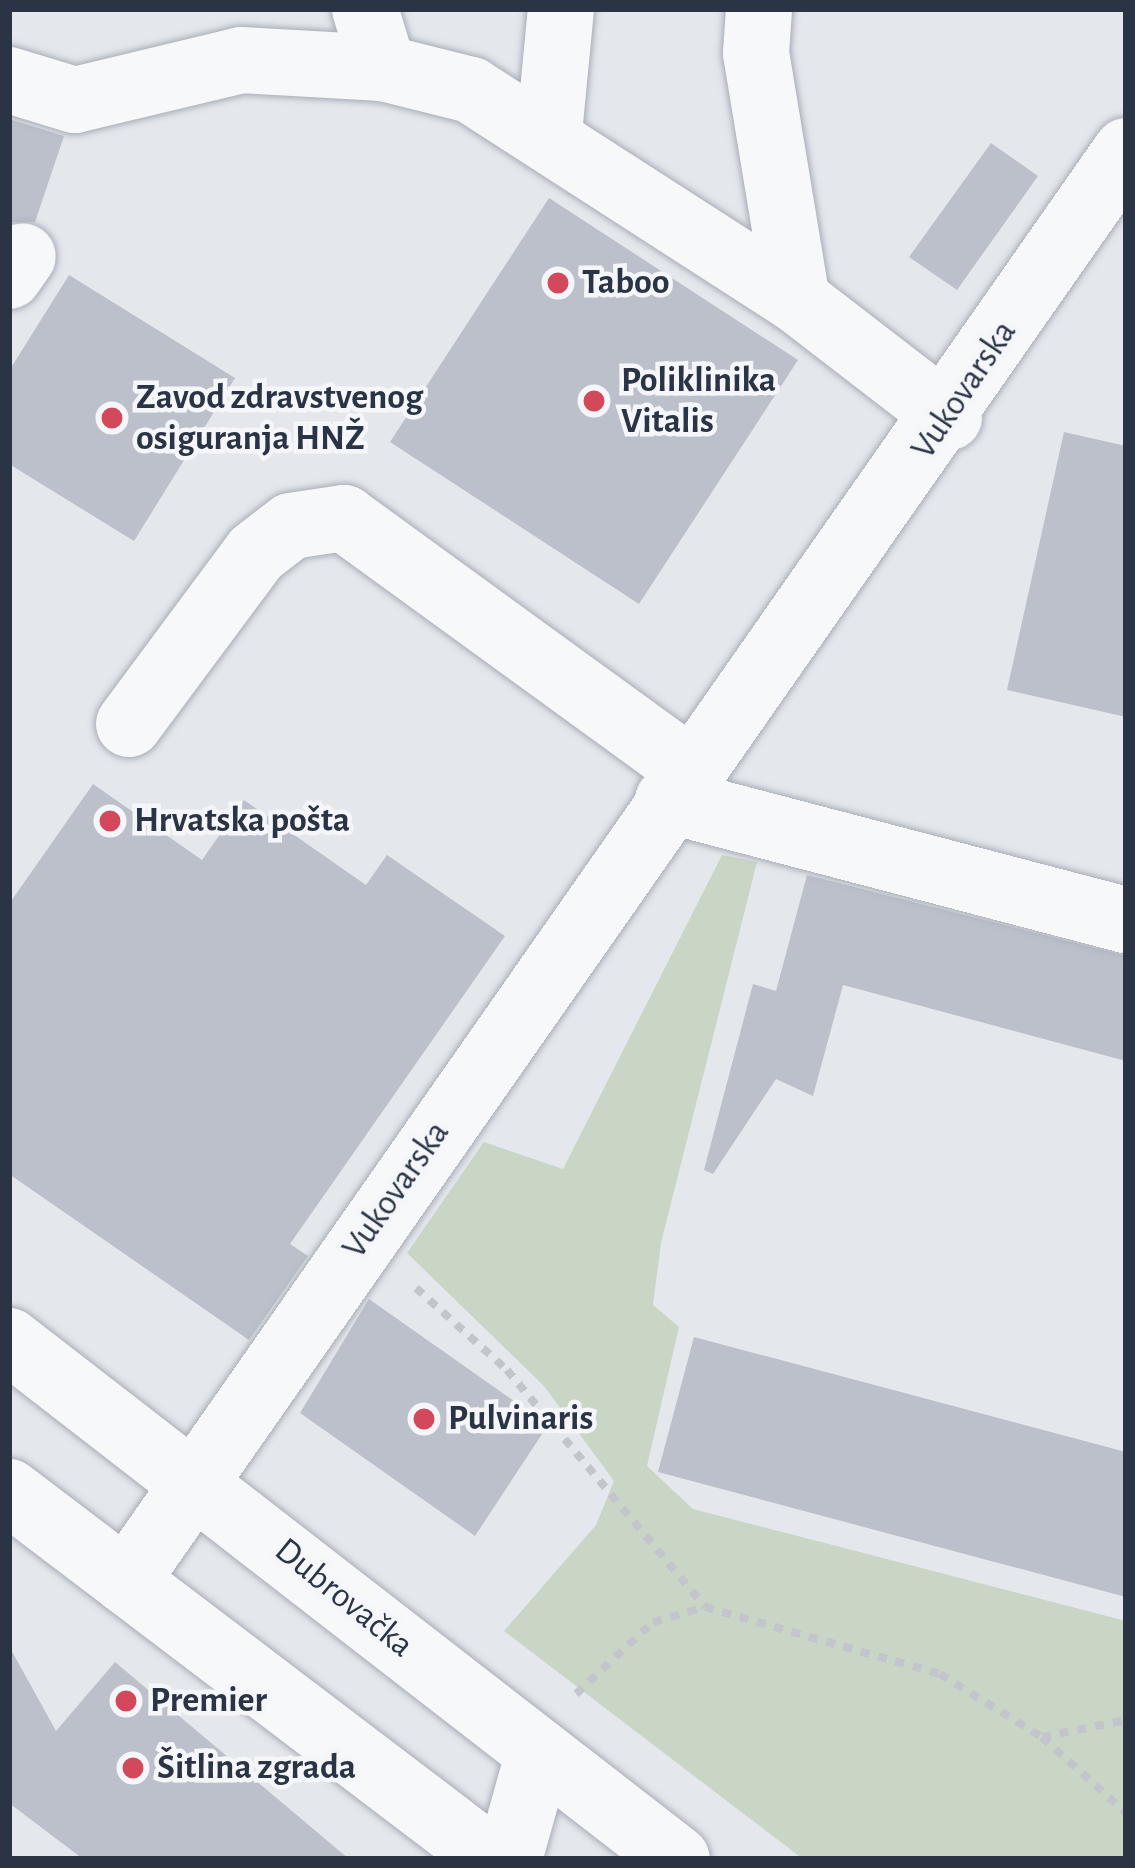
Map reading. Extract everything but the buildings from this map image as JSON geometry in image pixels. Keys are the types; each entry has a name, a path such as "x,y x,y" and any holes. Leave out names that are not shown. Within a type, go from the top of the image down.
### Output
{"street":[{"path":"549,133 561,9"},
{"path":"759,9 756,53 797,300"},
{"path":"9,80 75,100 239,34 374,39 549,133 797,300 949,417"},
{"name":"Vukovarska","path":"126,1581 679,784 949,417 1126,151"},
{"path":"129,724 256,553 291,526 344,518 679,784 1126,920"},
{"name":"Dubrovačka","path":"9,1341 196,1478 538,1752 652,1851"},
{"path":"9,1492 492,1859"},
{"path":"508,1859 538,1752"}],"path":[{"path":"410,1283 507,1370 705,1606 940,1674 1042,1737 1126,1813"},
{"path":"538,1752 616,1648 705,1606"},
{"path":"1042,1737 1126,1720"}],"green space":[{"path":"722,855 757,862 661,1243 653,1305 679,1327 647,1466 693,1509 1126,1621 1126,1859 803,1859 504,1631 596,1525 614,1481 544,1386 407,1253 484,1142 563,1169"}],"place":[{"name":"Taboo","path":"558,283"},
{"name":"Poliklinika Vitalis","path":"594,401"},
{"name":"Zavod zdravstvenog osiguranja HNŽ","path":"112,418"},
{"name":"Hrvatska pošta","path":"110,821"},
{"name":"Pulvinaris","path":"424,1419"},
{"name":"Premier","path":"126,1701"},
{"name":"Šitlina zgrada","path":"133,1768"}]}
